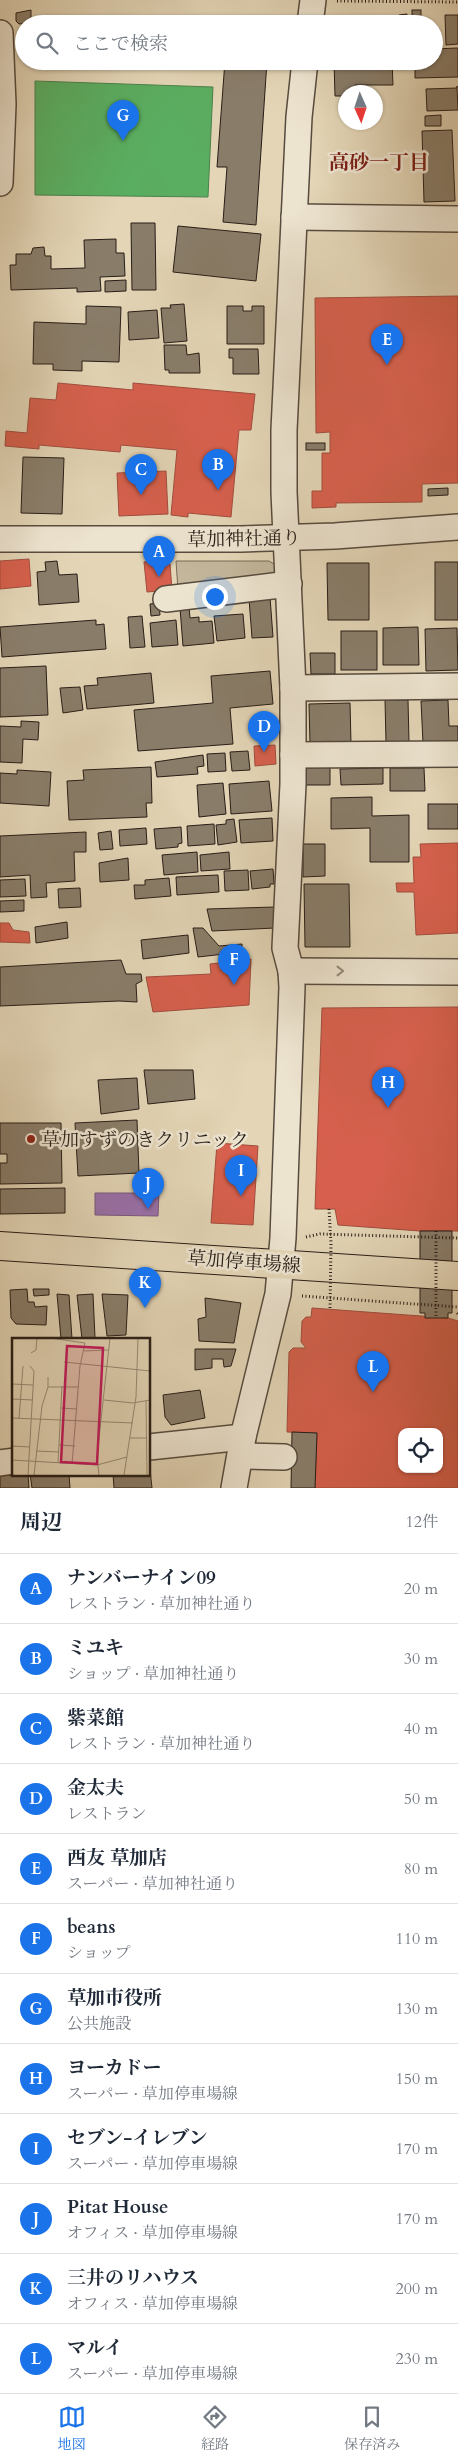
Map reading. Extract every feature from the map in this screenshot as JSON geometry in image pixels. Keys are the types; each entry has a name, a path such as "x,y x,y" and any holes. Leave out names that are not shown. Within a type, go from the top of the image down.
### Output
{"main road":[{"name":"草加停車場線","path":"0,1246 458,1276"}],"street":[{"path":"315,15 323,0"},
{"path":"0,33 3,104 0,183"},
{"path":"234,1488 242,1446 271,1326 281,1263 291,971 285,948 293,754 293,688 286,538 284,430 299,117 304,70"},
{"path":"294,217 458,219"},
{"name":"草加神社通り","path":"0,539 286,538 458,527"},
{"path":"166,599 289,584"},
{"path":"293,688 458,686"},
{"path":"293,754 458,754"},
{"path":"291,971 458,972"},
{"path":"150,1447 242,1446 284,1457"}],"path":[{"path":"323,0 458,2"},
{"path":"329,1209 331,1243 330,1310"},
{"path":"436,1231 436,1318"},
{"path":"305,1237 320,1234 458,1238"},
{"path":"385,1246 386,1237"},
{"path":"296,1295 458,1307"}],"shaded area":[{"path":"176,561 269,561 279,567 278,579 178,590"}],"building: 商業":[{"path":"458,296 458,483 422,484 422,502 336,503 336,507 312,508 312,491 322,491 322,453 330,453 330,432 316,433 315,298"},
{"path":"58,383 133,390 133,383 255,394 251,430 239,430 231,517 188,513 188,517 171,515 177,450 121,445 120,452 39,445 39,449 5,446 6,431 27,433 30,398 56,400"},
{"path":"166,471 168,514 119,516 117,473"},
{"path":"29,559 31,586 0,589 0,561"},
{"path":"153,561 153,566 170,564 172,590 147,592 144,562"},
{"path":"275,745 276,764 255,766 254,746"},
{"path":"458,843 458,933 416,935 414,892 397,892 396,883 414,883 413,857 421,857 420,844"},
{"path":"0,923 9,923 13,930 29,932 30,943 0,942"},
{"path":"251,959 249,1005 153,1012 146,977 211,974 210,964"},
{"path":"458,1007 458,1231 420,1231 338,1225 335,1209 315,1209 322,1008"},
{"path":"217,1143 258,1146 253,1225 211,1223"},
{"path":"312,1308 448,1318 458,1321 458,1488 315,1488 317,1433 287,1432 289,1352 293,1348 306,1348 301,1342 302,1321 306,1317 311,1317"}],"building: 業務":[{"path":"95,1193 159,1193 158,1216 95,1215"}],"building: 公共":[{"path":"35,81 213,87 208,197 35,195"}],"building: その他":[{"path":"31,10 31,15 16,15 16,13"},
{"path":"412,10 421,10 421,15 412,15"},
{"path":"445,15 458,15 458,44 446,45"},
{"path":"458,48 458,77 415,78 415,70 443,70 443,49"},
{"path":"224,70 266,70 256,225 223,222 227,167 217,167"},
{"path":"334,70 392,70 393,85 338,85 338,96 335,96"},
{"path":"457,86 458,110 427,111 426,89 457,88"},
{"path":"441,115 441,126 425,126 425,116"},
{"path":"452,130 455,201 424,202 422,131"},
{"path":"131,223 155,223 156,290 132,290"},
{"path":"178,226 261,234 256,281 173,272"},
{"path":"116,239 116,253 124,253 125,276 100,277 101,291 77,292 77,288 11,290 10,265 16,265 16,254 31,254 33,248 44,247 45,256 51,256 51,269 85,268 84,240"},
{"path":"126,280 126,291 105,292 105,281"},
{"path":"184,304 187,341 164,343 161,308 171,308 170,305"},
{"path":"86,306 121,307 119,362 82,361 82,371 53,370 53,364 33,364 34,322 86,324"},
{"path":"227,306 243,306 243,311 252,311 252,306 264,306 264,344 227,344"},
{"path":"157,310 159,338 129,340 128,312"},
{"path":"164,345 186,345 187,355 199,353 200,373 169,373 169,370 165,370"},
{"path":"229,349 258,349 259,374 233,374 233,358 229,358"},
{"path":"306,443 325,443 325,450 306,450"},
{"path":"23,457 64,458 62,514 21,513"},
{"path":"448,488 448,495 428,496 428,489"},
{"path":"57,561 59,575 77,574 79,602 39,605 37,572 46,571 45,562"},
{"path":"435,562 458,562 458,620 435,620"},
{"path":"327,563 369,563 369,620 328,620"},
{"path":"270,597 273,637 252,638 249,599"},
{"path":"159,603 160,615 151,616 150,604"},
{"path":"189,607 190,618 199,617 199,622 212,621 214,643 183,646 180,608"},
{"path":"243,614 245,638 217,641 214,616"},
{"path":"142,616 145,647 130,648 128,617"},
{"path":"96,620 96,625 104,624 106,649 2,657 0,627"},
{"path":"176,620 178,645 152,647 150,623"},
{"path":"418,627 419,665 383,665 383,628"},
{"path":"457,628 458,670 426,671 425,629"},
{"path":"341,631 377,631 377,670 341,670"},
{"path":"310,653 335,653 335,674 311,674"},
{"path":"46,666 48,715 0,717 0,668"},
{"path":"270,671 273,704 230,708 233,744 138,751 134,710 213,703 211,676"},
{"path":"151,673 154,703 87,709 84,686 98,685 97,678"},
{"path":"80,687 83,710 63,713 60,688"},
{"path":"385,700 408,700 409,742 386,742"},
{"path":"448,700 449,726 458,726 458,742 423,743 421,701"},
{"path":"350,703 351,743 310,744 309,704"},
{"path":"21,721 39,722 38,740 23,739 22,763 0,762 0,726 21,727"},
{"path":"248,751 250,770 232,771 230,752"},
{"path":"225,753 226,771 208,772 207,754"},
{"path":"203,755 204,766 197,767 198,774 157,777 155,762"},
{"path":"305,764 330,764 330,785 306,785"},
{"path":"151,767 152,803 146,803 147,817 69,820 67,781 84,780 83,770"},
{"path":"383,768 383,784 341,785 340,769"},
{"path":"390,768 424,768 425,791 390,791"},
{"path":"17,770 51,772 49,806 0,803 0,773 17,774"},
{"path":"269,781 272,811 231,814 229,784"},
{"path":"223,783 226,814 199,817 197,785"},
{"path":"372,797 372,816 409,815 409,862 370,862 370,828 331,829 331,798"},
{"path":"428,804 458,804 458,829 428,829"},
{"path":"272,818 273,841 241,843 239,820"},
{"path":"234,819 237,842 218,845 216,825 226,824 226,820"},
{"path":"214,824 215,844 188,846 187,826"},
{"path":"181,827 182,843 178,844 178,847 156,849 154,829"},
{"path":"146,828 147,844 120,846 119,830"},
{"path":"111,831 113,849 100,850 98,833"},
{"path":"86,832 86,852 74,852 75,881 46,883 47,897 31,898 30,875 0,877 0,836"},
{"path":"303,844 325,844 325,876 303,877"},
{"path":"197,852 198,872 164,875 162,855"},
{"path":"229,852 230,869 201,871 200,855"},
{"path":"128,858 129,880 100,882 99,863"},
{"path":"273,869 274,884 270,884 270,887 252,889 250,871"},
{"path":"248,870 249,890 225,891 224,871"},
{"path":"218,875 219,892 177,895 176,877"},
{"path":"169,878 171,896 135,899 134,885 145,885 145,880"},
{"path":"25,879 26,896 0,897 0,880"},
{"path":"304,884 349,884 350,947 305,947"},
{"path":"80,888 81,907 59,908 58,889"},
{"path":"24,900 24,911 0,912 0,901"},
{"path":"275,907 275,928 212,931 207,909"},
{"path":"67,922 68,938 36,943 35,927"},
{"path":"193,928 203,928 219,946 242,944 242,952 198,957"},
{"path":"188,935 189,953 143,959 141,940"},
{"path":"121,960 126,974 141,974 142,981 136,984 137,1002 119,1001 0,1006 0,967"},
{"path":"144,1070 193,1070 195,1099 148,1104"},
{"path":"137,1078 139,1109 101,1114 98,1080"},
{"path":"137,1120 139,1173 78,1176 75,1123"},
{"name":"草加すずのきクリニック","path":"0,1123 61,1123 62,1183 0,1184 0,1163 7,1163 7,1154 0,1154"},
{"path":"65,1188 65,1213 0,1214 0,1189"},
{"path":"420,1231 452,1231 452,1313 448,1313 448,1318 425,1318 425,1313 420,1313"},
{"path":"27,1289 28,1302 34,1302 35,1307 47,1306 46,1325 16,1324 11,1318 10,1290"},
{"path":"33,1289 49,1289 49,1295 34,1296"},
{"path":"57,1294 69,1295 72,1338 61,1338"},
{"path":"93,1294 95,1338 82,1338 77,1295"},
{"path":"102,1294 128,1295 126,1335 107,1336"},
{"path":"205,1298 241,1303 234,1343 199,1341 198,1319 206,1317"},
{"path":"195,1349 236,1349 231,1366 224,1367 223,1359 212,1359 212,1368 195,1370"},
{"path":"200,1390 205,1418 171,1425 165,1417 163,1395"},
{"path":"292,1432 317,1433 315,1488 291,1488"},
{"path":"150,1469 152,1488 114,1488 113,1476 150,1476"},
{"path":"0,1476 28,1476 29,1488 0,1488"},
{"path":"30,1476 69,1476 70,1488 32,1488"}],"place":[{"name":"草加市役所","path":"123,141"},
{"name":"西友 草加店","path":"387,365"},
{"name":"ミユキ","path":"218,490"},
{"name":"紫菜館","path":"141,495"},
{"name":"ナンバーナイン09","path":"159,577"},
{"name":"金太夫","path":"264,752"},
{"name":"beans","path":"234,985"},
{"name":"ヨーカドー","path":"388,1108"},
{"name":"草加すずのきクリニック","path":"31,1139"},
{"name":"セブン-イレブン","path":"241,1196"},
{"name":"Pitat House","path":"148,1209"},
{"name":"三井のリハウス","path":"145,1308"},
{"name":"マルイ","path":"373,1392"}],"district":[{"name":"高砂一丁目","path":"379,162"}]}
